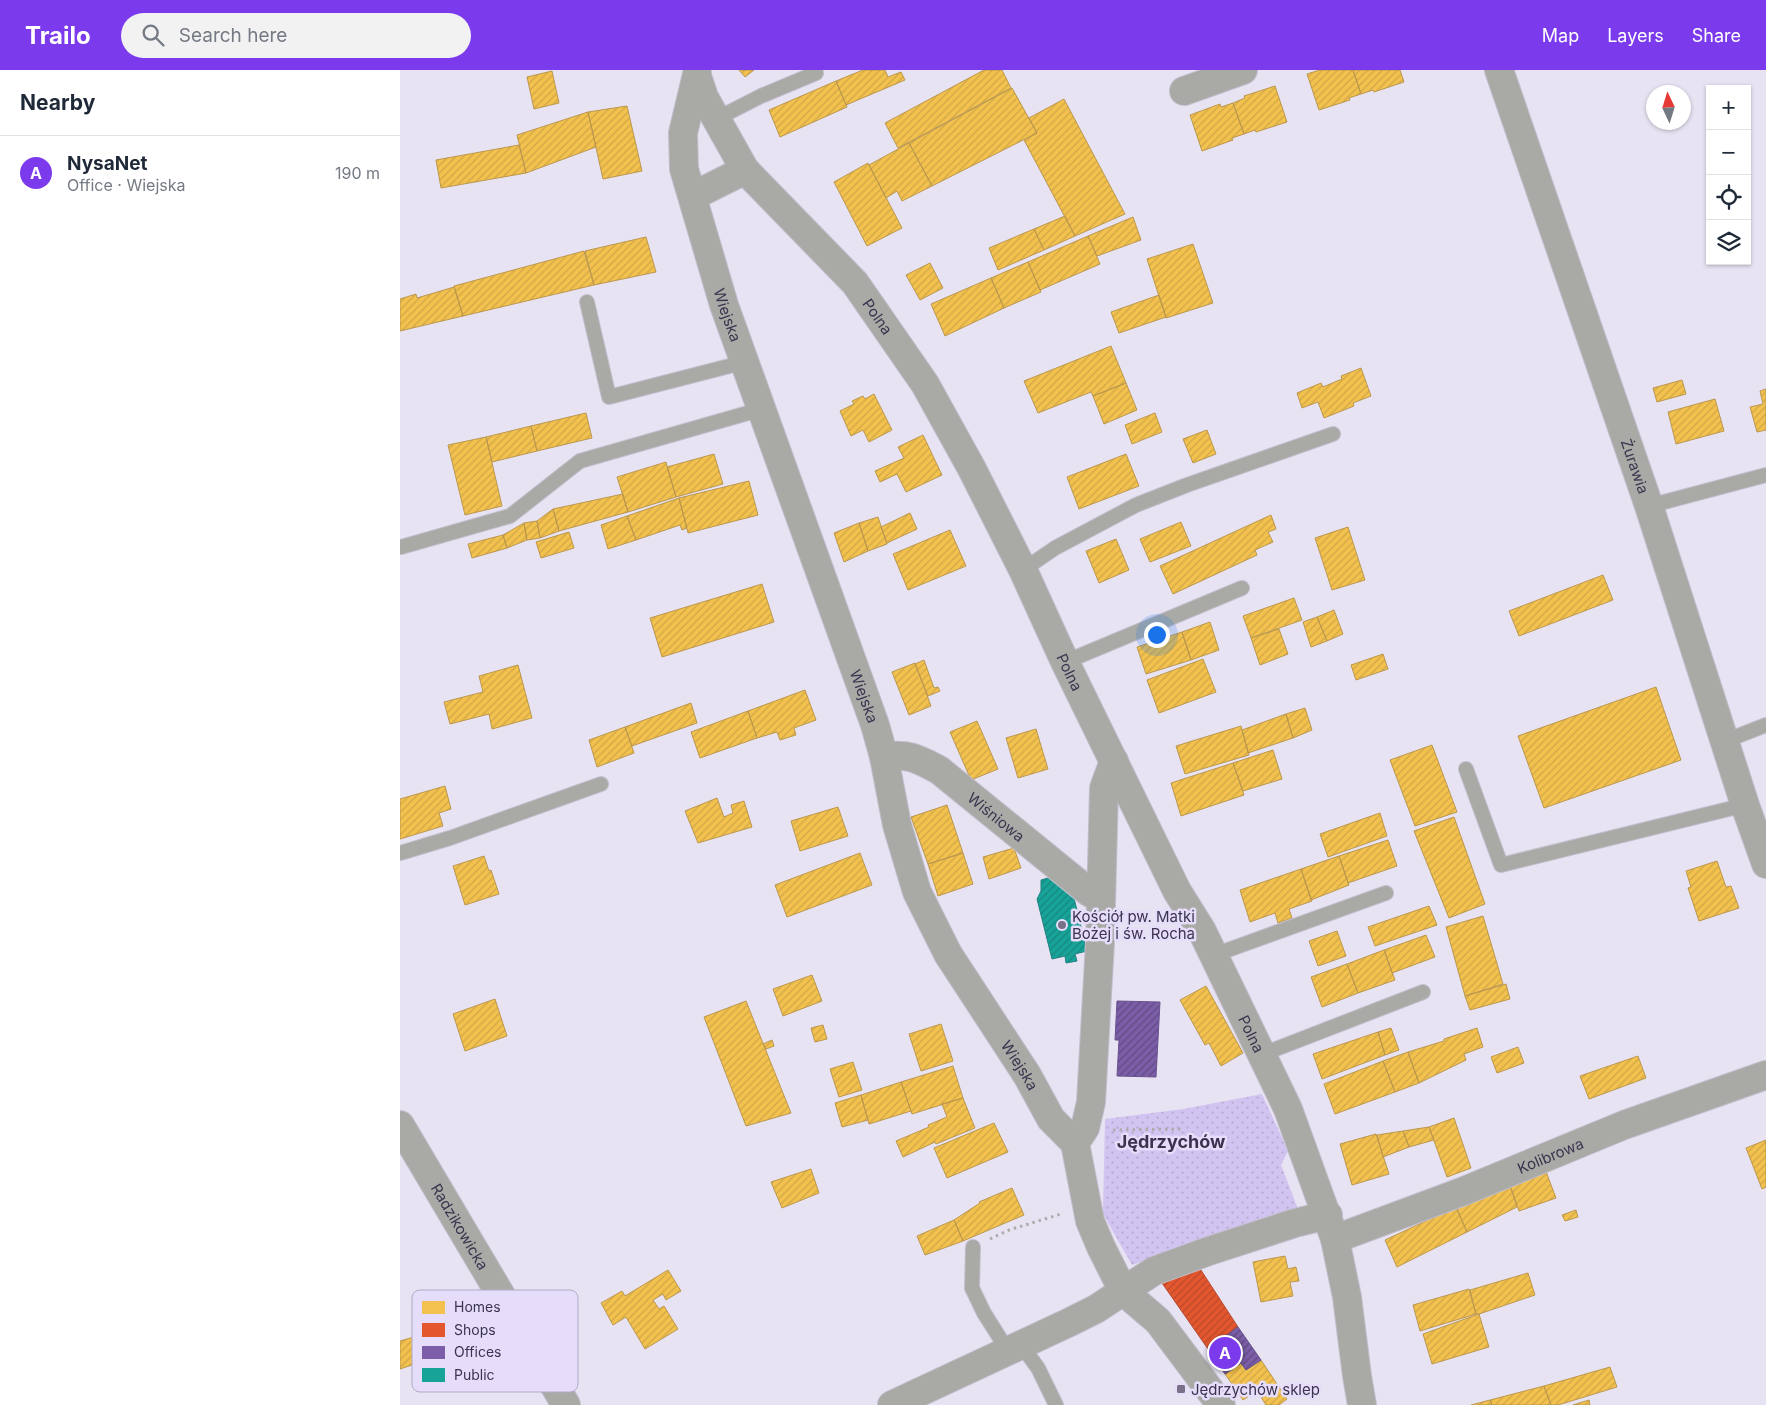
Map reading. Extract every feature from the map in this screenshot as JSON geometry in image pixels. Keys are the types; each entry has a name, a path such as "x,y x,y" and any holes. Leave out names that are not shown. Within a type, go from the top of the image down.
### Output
{"street":[{"path":"1184,91 1243,70"},
{"name":"Żurawia","path":"1499,70 1649,506 1744,805 1766,864"},
{"name":"Polna","path":"697,73 704,98 746,170 855,283 925,384 972,468 1023,570 1114,762 1177,890 1202,931 1288,1109 1332,1227 1347,1297 1362,1405"},
{"name":"Wiejska","path":"697,73 683,133 684,169 724,305 875,725 884,757 897,825 917,892 948,954 1027,1075 1051,1119 1080,1135"},
{"path":"693,196 746,170"},
{"name":"Wiśniowa","path":"884,757 897,755 915,757 939,770 1089,892 1101,899"},
{"path":"1114,762 1104,788 1101,899 1091,1102 1080,1135 1087,1206 1090,1221 1101,1247 1123,1291 1158,1321 1221,1405"},
{"name":"Kolibrowa","path":"1332,1227 1374,1223 1464,1191 1624,1126 1766,1075"},
{"name":"Radzikowicka","path":"400,1125 498,1290"},
{"path":"892,1405 1096,1309 1154,1271 1208,1250 1295,1223 1332,1227"},
{"name":"Radzikowicka","path":"558,1392 566,1405"}],"lane":[{"path":"716,120 761,96 816,73"},
{"path":"587,302 609,397 745,362"},
{"path":"401,547 510,516 580,461 762,409"},
{"path":"1023,570 1055,548 1136,505 1187,484 1333,434"},
{"path":"1649,506 1766,475"},
{"path":"1065,662 1242,588"},
{"path":"1725,741 1766,725"},
{"path":"1466,769 1501,865 1744,805"},
{"path":"400,853 450,838 601,784"},
{"path":"1214,955 1386,893"},
{"path":"1263,1054 1423,992"},
{"path":"973,1247 972,1288 984,1313 1014,1348 1038,1368 1056,1405"}],"path":[{"path":"1080,1135 1122,1131 1182,1129"},
{"path":"973,1247 1009,1230 1087,1206"}],"shaded area":[{"path":"1262,1094 1288,1151 1281,1165 1298,1209 1132,1265 1103,1214 1105,1119 1183,1109"}],"building: Homes":[{"path":"739,70 754,70 745,77"},
{"path":"863,70 885,70 888,77 901,72 905,80 846,105 836,81"},
{"path":"984,70 1002,70 1011,88 898,148 885,123"},
{"path":"1320,70 1353,70 1361,94 1349,98 1350,100 1319,110 1307,74"},
{"path":"1353,70 1400,70 1404,82 1374,92 1373,90 1361,94"},
{"path":"552,71 559,103 534,109 527,77"},
{"path":"836,81 847,107 780,137 769,110"},
{"path":"1275,86 1287,122 1244,134 1233,103 1245,98 1244,96"},
{"path":"1012,88 1037,133 932,186 909,143"},
{"path":"1064,99 1125,214 1075,236 1024,140 1037,133 1029,118"},
{"path":"1233,103 1244,134 1202,151 1190,115 1220,104 1221,107"},
{"path":"627,106 642,171 603,179 588,112"},
{"path":"588,112 596,147 526,173 517,135"},
{"path":"909,143 932,186 902,201 897,191 886,198 869,165"},
{"path":"519,145 526,173 441,188 436,160"},
{"path":"868,163 902,228 867,246 834,182"},
{"path":"1065,216 1075,236 1044,250 1034,229"},
{"path":"1133,217 1141,240 1097,256 1088,236"},
{"path":"1034,229 1044,250 998,270 989,248"},
{"path":"1088,236 1100,264 1040,290 1028,262"},
{"path":"646,237 656,272 594,285 585,251"},
{"path":"1193,244 1213,303 1166,318 1147,259"},
{"path":"584,251 594,285 463,316 454,286"},
{"path":"1028,262 1041,292 1004,308 991,278"},
{"path":"930,263 943,288 920,300 906,275"},
{"path":"991,278 1004,308 945,336 931,304"},
{"path":"454,287 463,316 400,331 400,299 416,294 417,298"},
{"path":"1159,295 1166,317 1119,333 1111,312"},
{"path":"1111,346 1126,383 1093,396 1091,392 1038,413 1024,381"},
{"path":"1361,368 1371,396 1353,403 1354,406 1324,418 1318,402 1302,408 1297,393 1321,383 1323,387 1342,379 1341,376"},
{"path":"1682,380 1686,394 1657,402 1653,388"},
{"path":"1126,383 1137,410 1104,424 1093,396"},
{"path":"1766,389 1766,430 1757,432 1750,407 1763,404 1760,391"},
{"path":"874,394 892,430 869,442 863,430 851,436 840,411 854,404 852,401 863,396 865,399"},
{"path":"1715,399 1724,431 1676,444 1668,412"},
{"path":"586,413 592,438 537,451 531,426"},
{"path":"1155,413 1162,432 1132,444 1125,425"},
{"path":"531,426 537,451 492,462 486,437"},
{"path":"1207,430 1216,454 1193,463 1183,439"},
{"path":"923,435 942,475 906,492 897,474 880,482 875,471 904,458 898,447"},
{"path":"486,437 502,506 465,515 448,445"},
{"path":"714,454 723,484 676,497 667,467"},
{"path":"1126,454 1139,486 1079,509 1067,477"},
{"path":"666,462 676,497 628,512 617,477"},
{"path":"749,481 758,515 688,533 679,498"},
{"path":"623,494 628,512 559,531 553,509"},
{"path":"679,498 687,528 682,530 680,525 636,540 627,516"},
{"path":"553,509 559,531 540,538 537,521"},
{"path":"910,513 917,529 887,543 881,527"},
{"path":"1271,515 1276,529 1268,532 1273,542 1255,550 1257,555 1173,594 1160,566"},
{"path":"627,516 636,540 608,549 601,525"},
{"path":"878,517 887,544 868,551 859,523"},
{"path":"537,521 540,538 527,540 524,523"},
{"path":"1181,522 1191,546 1150,562 1140,539"},
{"path":"524,523 527,540 507,548 503,535"},
{"path":"859,523 868,551 844,562 834,533"},
{"path":"1348,527 1365,580 1332,590 1315,538"},
{"path":"950,530 966,566 908,590 893,554"},
{"path":"569,532 574,548 541,558 536,542"},
{"path":"503,535 507,548 472,558 468,544"},
{"path":"1116,539 1129,570 1099,583 1086,551"},
{"path":"1603,575 1613,600 1519,636 1509,611"},
{"path":"762,584 774,622 662,657 650,618"},
{"path":"1294,598 1302,620 1251,638 1243,616"},
{"path":"1334,610 1343,634 1327,641 1317,617"},
{"path":"1317,617 1327,641 1311,647 1303,622"},
{"path":"1210,622 1219,650 1191,660 1182,632"},
{"path":"1279,629 1288,654 1260,665 1251,638"},
{"path":"1182,632 1191,660 1146,674 1137,647"},
{"path":"1383,654 1388,669 1356,680 1351,665"},
{"path":"1203,659 1216,692 1159,713 1147,680"},
{"path":"924,660 934,688 938,687 940,691 928,696 915,664"},
{"path":"915,663 931,706 909,715 892,672"},
{"path":"518,665 532,718 492,729 489,714 450,724 444,702 483,692 479,676"},
{"path":"1656,687 1681,760 1544,808 1518,736"},
{"path":"805,690 816,720 794,728 796,735 780,740 777,732 757,738 748,711"},
{"path":"691,703 697,723 632,746 625,727"},
{"path":"1305,708 1312,730 1293,738 1286,714"},
{"path":"748,711 757,738 700,758 691,732"},
{"path":"1286,714 1293,738 1248,753 1242,730"},
{"path":"977,721 998,769 971,780 950,732"},
{"path":"1241,726 1249,755 1185,774 1176,746"},
{"path":"625,727 634,753 597,767 589,740"},
{"path":"1036,729 1048,769 1018,778 1006,738"},
{"path":"1432,745 1457,812 1415,826 1390,760"},
{"path":"1273,750 1282,779 1243,791 1233,763"},
{"path":"1233,763 1244,795 1181,816 1171,783"},
{"path":"445,786 451,809 439,813 443,826 400,839 400,799"},
{"path":"717,798 724,817 733,813 731,805 744,801 752,827 698,843 685,811"},
{"path":"947,805 963,853 928,864 911,817"},
{"path":"838,807 848,836 800,851 791,821"},
{"path":"1380,813 1387,836 1328,857 1320,834"},
{"path":"1454,817 1485,904 1449,918 1414,831"},
{"path":"1388,840 1397,866 1348,883 1339,856"},
{"path":"1014,848 1021,868 989,879 983,857"},
{"path":"860,853 872,885 787,917 775,885"},
{"path":"963,853 973,884 938,896 928,864"},
{"path":"484,856 499,894 465,905 453,866"},
{"path":"1339,856 1349,885 1311,900 1301,869"},
{"path":"1717,861 1726,887 1731,886 1739,908 1699,921 1688,888 1691,887 1686,871"},
{"path":"1301,869 1312,901 1289,909 1292,918 1278,923 1275,913 1250,922 1240,890"},
{"path":"1429,906 1437,925 1375,946 1368,927"},
{"path":"1483,916 1503,984 1465,996 1446,927"},
{"path":"1337,931 1346,956 1318,966 1309,941"},
{"path":"1426,935 1435,957 1392,973 1384,950"},
{"path":"1384,950 1395,980 1358,993 1347,964"},
{"path":"1347,964 1358,993 1322,1007 1311,977"},
{"path":"812,975 822,1001 783,1016 773,989"},
{"path":"1506,984 1510,999 1470,1010 1465,996"},
{"path":"1206,986 1243,1053 1221,1066 1209,1043 1205,1045 1180,1000"},
{"path":"495,999 507,1036 465,1051 453,1014"},
{"path":"746,1001 791,1113 746,1126 704,1017"},
{"path":"941,1024 953,1061 921,1071 909,1034"},
{"path":"823,1025 827,1039 815,1042 811,1028"},
{"path":"1391,1028 1399,1050 1385,1055 1378,1032"},
{"path":"1477,1028 1483,1047 1464,1054 1466,1060 1419,1083 1408,1052"},
{"path":"1378,1032 1385,1055 1322,1079 1313,1054"},
{"path":"772,1040 774,1046 766,1049 763,1044"},
{"path":"1518,1047 1524,1063 1497,1073 1491,1057"},
{"path":"1408,1052 1419,1083 1395,1092 1383,1061"},
{"path":"1638,1056 1646,1078 1589,1099 1580,1076"},
{"path":"1383,1061 1395,1092 1335,1114 1324,1084"},
{"path":"853,1062 862,1090 839,1097 830,1069"},
{"path":"953,1066 963,1098 912,1114 901,1082"},
{"path":"901,1082 911,1111 869,1124 861,1095"},
{"path":"861,1095 868,1120 842,1127 835,1103"},
{"path":"963,1098 975,1128 936,1144 935,1142 903,1157 896,1141 947,1117 942,1104"},
{"path":"1454,1118 1471,1168 1447,1177 1429,1127"},
{"path":"994,1123 1008,1152 947,1178 934,1148"},
{"path":"1429,1127 1434,1140 1409,1147 1403,1131"},
{"path":"1403,1131 1409,1147 1383,1157 1377,1135"},
{"path":"1376,1134 1389,1174 1352,1185 1340,1144"},
{"path":"1766,1140 1766,1187 1762,1189 1746,1148"},
{"path":"811,1169 819,1193 782,1208 771,1182"},
{"path":"1545,1169 1556,1198 1519,1211 1509,1182"},
{"path":"1509,1182 1517,1207 1467,1232 1456,1207"},
{"path":"1012,1188 1024,1215 963,1241 954,1220 979,1202"},
{"path":"1456,1207 1467,1232 1397,1267 1385,1240"},
{"path":"1576,1210 1578,1217 1565,1221 1562,1215"},
{"path":"954,1220 963,1241 925,1255 917,1236"},
{"path":"1285,1256 1288,1269 1296,1267 1299,1281 1290,1282 1293,1296 1261,1302 1253,1262"},
{"path":"668,1270 681,1291 666,1300 663,1294 653,1300 659,1309 664,1306 678,1329 645,1349 626,1317 613,1325 601,1303 622,1291 625,1296"},
{"path":"1528,1273 1535,1295 1476,1314 1470,1290"},
{"path":"1469,1289 1476,1314 1420,1331 1413,1305"},
{"path":"1479,1314 1489,1347 1432,1364 1423,1334"},
{"path":"412,1338 412,1365 400,1369 400,1341"},
{"path":"1261,1360 1287,1399 1279,1405 1266,1405 1257,1391 1243,1400 1225,1374 1241,1363 1246,1370"},
{"path":"1610,1367 1617,1387 1558,1405 1551,1405 1544,1386"},
{"path":"1544,1386 1551,1405 1492,1405 1490,1400"},
{"path":"1490,1400 1492,1405 1471,1405"},
{"path":"1589,1400 1590,1405 1573,1405"}],"building: Shops":[{"path":"1197,1264 1238,1327 1208,1349 1162,1283"}],"building: Offices":[{"path":"1117,1001 1160,1002 1156,1077 1117,1076 1119,1040 1115,1040"},
{"path":"1238,1327 1261,1360 1246,1370 1241,1363 1225,1374 1208,1349"}],"building: Public":[{"name":"Kościół pw. Matki Bożej i św. Rocha","path":"1059,875 1072,890 1087,951 1075,954 1077,961 1066,963 1065,956 1052,959 1037,899 1041,891 1041,880"}],"place":[{"name":"Kościół pw. Matki Bożej i św. Rocha","path":"1062,925"},
{"name":"NysaNet","path":"1225,1353"},
{"name":"Jędrzychów sklep","path":"1181,1389"}],"district":[{"name":"Jędrzychów","path":"1171,1141"}]}
